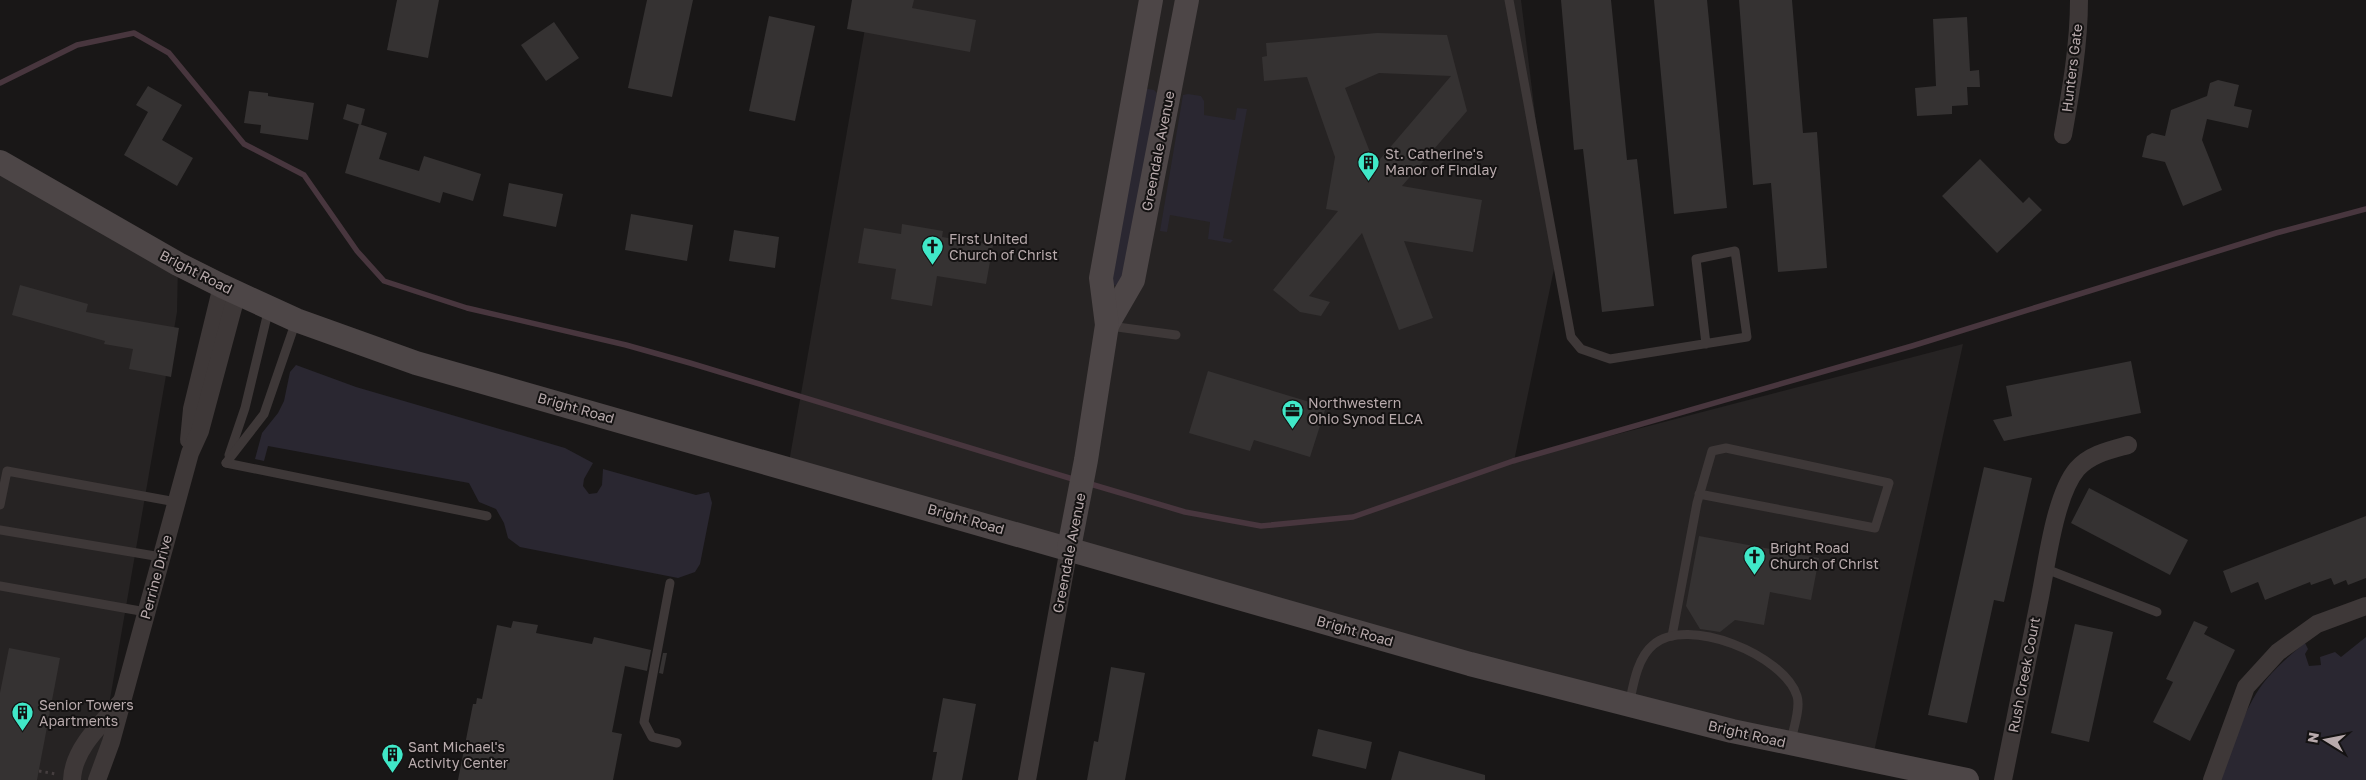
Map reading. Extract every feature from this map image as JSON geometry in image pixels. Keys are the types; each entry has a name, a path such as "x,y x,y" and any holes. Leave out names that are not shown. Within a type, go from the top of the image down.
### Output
{"main road":[{"name":"Greendale Avenue","path":"1070,548 1078,509 1107,325 1101,278 1151,0"},
{"name":"Greendale Avenue","path":"1107,325 1133,280 1187,0"},
{"name":"Bright Road","path":"0,162 178,264 229,290 296,320 416,363 1070,548 1470,664 1629,706 1790,744 1967,780"}],"street":[{"name":"Hunters Gate","path":"2063,135 2074,70 2079,0"},
{"name":"Perrine Drive","path":"97,780 111,742 123,700 190,453 200,431 229,290"},
{"name":"Rush Creek Court","path":"2003,780 2046,570 2060,507 2069,481 2077,469 2088,459 2101,453 2128,446"},
{"name":"Greendale Avenue","path":"1027,780 1070,548"},
{"path":"2212,780 2246,687 2278,652 2317,624 2366,606"},
{"name":"Perrine Drive","path":"72,780 72,766 93,733 123,700"}],"lane":[{"path":"1509,0 1570,337 1581,349 1610,359 1706,344 1747,337 1735,251 1696,259 1706,344"},
{"path":"226,463 245,408 269,308"},
{"path":"226,463 264,414 296,320"},
{"path":"1107,325 1176,335"},
{"path":"1672,636 1699,494 1712,451 1726,448 1888,483 1876,528 1699,494"},
{"path":"226,463 487,516"},
{"path":"0,505 7,471 176,502"},
{"path":"0,530 161,557"},
{"path":"2046,570 2157,612"},
{"path":"670,583 644,722 652,737 677,743"},
{"path":"0,586 146,612"},
{"path":"1629,706 1634,681 1643,657 1653,644 1672,636 1719,639 1741,646 1763,658 1782,673 1798,697 1790,744"}],"shaded area":[{"path":"870,0 1521,0 1554,269 1514,461 1963,344 1872,761 788,468"},
{"path":"1143,88 1154,90 1157,93 1124,280 1119,286 1113,285 1108,279"},
{"path":"1183,95 1201,96 1204,101 1204,115 1235,120 1237,108 1247,109 1223,238 1233,240 1230,243 1208,239 1210,222 1170,215 1167,232 1160,231"},
{"path":"0,162 178,264 177,312 96,780 0,780"},
{"path":"296,365 356,387 565,448 593,463 584,479 583,486 589,494 597,493 602,485 603,469 696,495 709,492 712,503 700,564 695,572 678,578 520,547 508,538 504,523 496,509 479,502 469,483 268,446 264,461 255,459 262,433 278,413 284,401 290,372"},
{"path":"2366,637 2366,780 2218,780 2253,699 2263,683 2283,662 2305,643 2308,649 2305,654 2309,666 2321,665 2320,657 2335,652 2341,657"}],"building":[{"path":"397,0 439,0 428,58 387,50"},
{"path":"647,0 693,0 672,97 628,88"},
{"path":"852,0 914,0 912,8 976,20 970,52 847,29"},
{"path":"1561,0 1611,0 1627,160 1637,159 1654,306 1602,312 1583,149 1574,150"},
{"path":"1654,0 1707,0 1727,208 1674,214"},
{"path":"1739,0 1792,0 1803,133 1817,132 1827,268 1778,272 1771,183 1753,185"},
{"path":"769,16 815,26 795,121 749,111"},
{"path":"1967,17 1970,71 1979,70 1980,87 1967,87 1968,105 1952,106 1952,114 1917,116 1915,88 1936,86 1933,19"},
{"path":"554,22 579,58 546,81 521,45"},
{"name":"St. Catherine's Manor of Findlay","path":"1377,33 1447,35 1467,111 1402,186 1482,200 1473,252 1404,241 1433,318 1399,330 1362,233 1309,296 1330,302 1321,316 1300,312 1273,290 1338,211 1326,209 1335,157 1307,77 1264,81 1262,57 1267,56 1266,43","holes":["1379,73 1451,76 1375,165 1345,88"]},
{"path":"2218,80 2239,85 2234,106 2252,110 2248,128 2207,119 2202,140 2222,190 2183,206 2165,162 2142,157 2147,136 2152,133 2165,136 2171,110 2207,96 2210,83"},
{"path":"148,86 182,105 162,140 193,158 177,186 124,155 148,112 136,105"},
{"path":"249,91 314,103 308,140 260,133 261,125 244,123"},
{"path":"347,104 365,109 361,125 343,119"},
{"path":"359,124 387,133 379,159 419,171 424,156 481,174 473,201 443,192 440,203 345,173"},
{"path":"1980,159 2023,203 2029,197 2042,210 1997,253 1942,196"},
{"path":"509,183 563,194 556,227 503,216"},
{"path":"631,214 693,225 687,261 625,250"},
{"name":"First United Church of Christ","path":"902,224 943,231 942,237 993,245 986,284 937,276 932,306 891,299 896,269 858,263 864,228 901,234"},
{"path":"734,230 779,237 775,268 729,261"},
{"path":"20,285 88,304 86,312 179,328 171,377 129,369 133,349 104,344 105,341 12,315"},
{"path":"2131,361 2141,413 2004,441 1993,420 2012,416 2006,386"},
{"path":"1208,371 1326,407 1310,457 1254,440 1250,451 1189,433"},
{"path":"1984,467 2032,478 2004,602 1994,600 1967,723 1928,715"},
{"path":"2089,488 2188,540 2170,575 2071,523"},
{"path":"2366,516 2366,578 2348,585 2346,580 2334,585 2331,578 2311,585 2310,582 2265,600 2258,582 2231,593 2223,571"},
{"name":"Bright Road Church of Christ","path":"1699,536 1819,558 1811,600 1770,592 1764,625 1735,620 1720,632 1700,629 1686,606"},
{"path":"513,621 538,625 536,633 592,644 594,637 651,650 647,671 625,666 612,732 622,734 613,780 458,780 473,704 476,704 477,698 482,699 497,625 511,628"},
{"path":"2194,621 2208,627 2204,634 2235,650 2190,741 2153,722 2173,682 2166,679"},
{"path":"2075,624 2113,632 2089,742 2051,733"},
{"name":"Senior Towers Apartments","path":"9,648 60,658 37,780 0,780 0,693"},
{"path":"663,653 667,653 663,674 659,673"},
{"path":"1111,667 1145,673 1125,780 1087,780 1094,741 1098,742"},
{"path":"943,698 976,704 962,780 932,780 937,752 933,752"},
{"path":"1318,729 1372,742 1366,769 1312,756"},
{"path":"1399,751 1485,775 1485,780 1391,780"}],"waterway":[{"path":"0,83 77,45 134,33 169,53 244,144 304,175 357,251 384,281 467,308 626,345 690,363 1076,480"},
{"path":"1087,483 1185,512 1261,526 1353,517 1513,461 1912,346 2276,233 2366,209"}],"place":[{"name":"St. Catherine's Manor of Findlay","path":"1369,181"},
{"name":"First United Church of Christ","path":"933,266"},
{"name":"Northwestern Ohio Synod ELCA","path":"1292,430"},
{"name":"Bright Road Church of Christ","path":"1754,575"},
{"name":"Senior Towers Apartments","path":"23,732"},
{"name":"Sant Michael's Activity Center","path":"392,774"}]}
